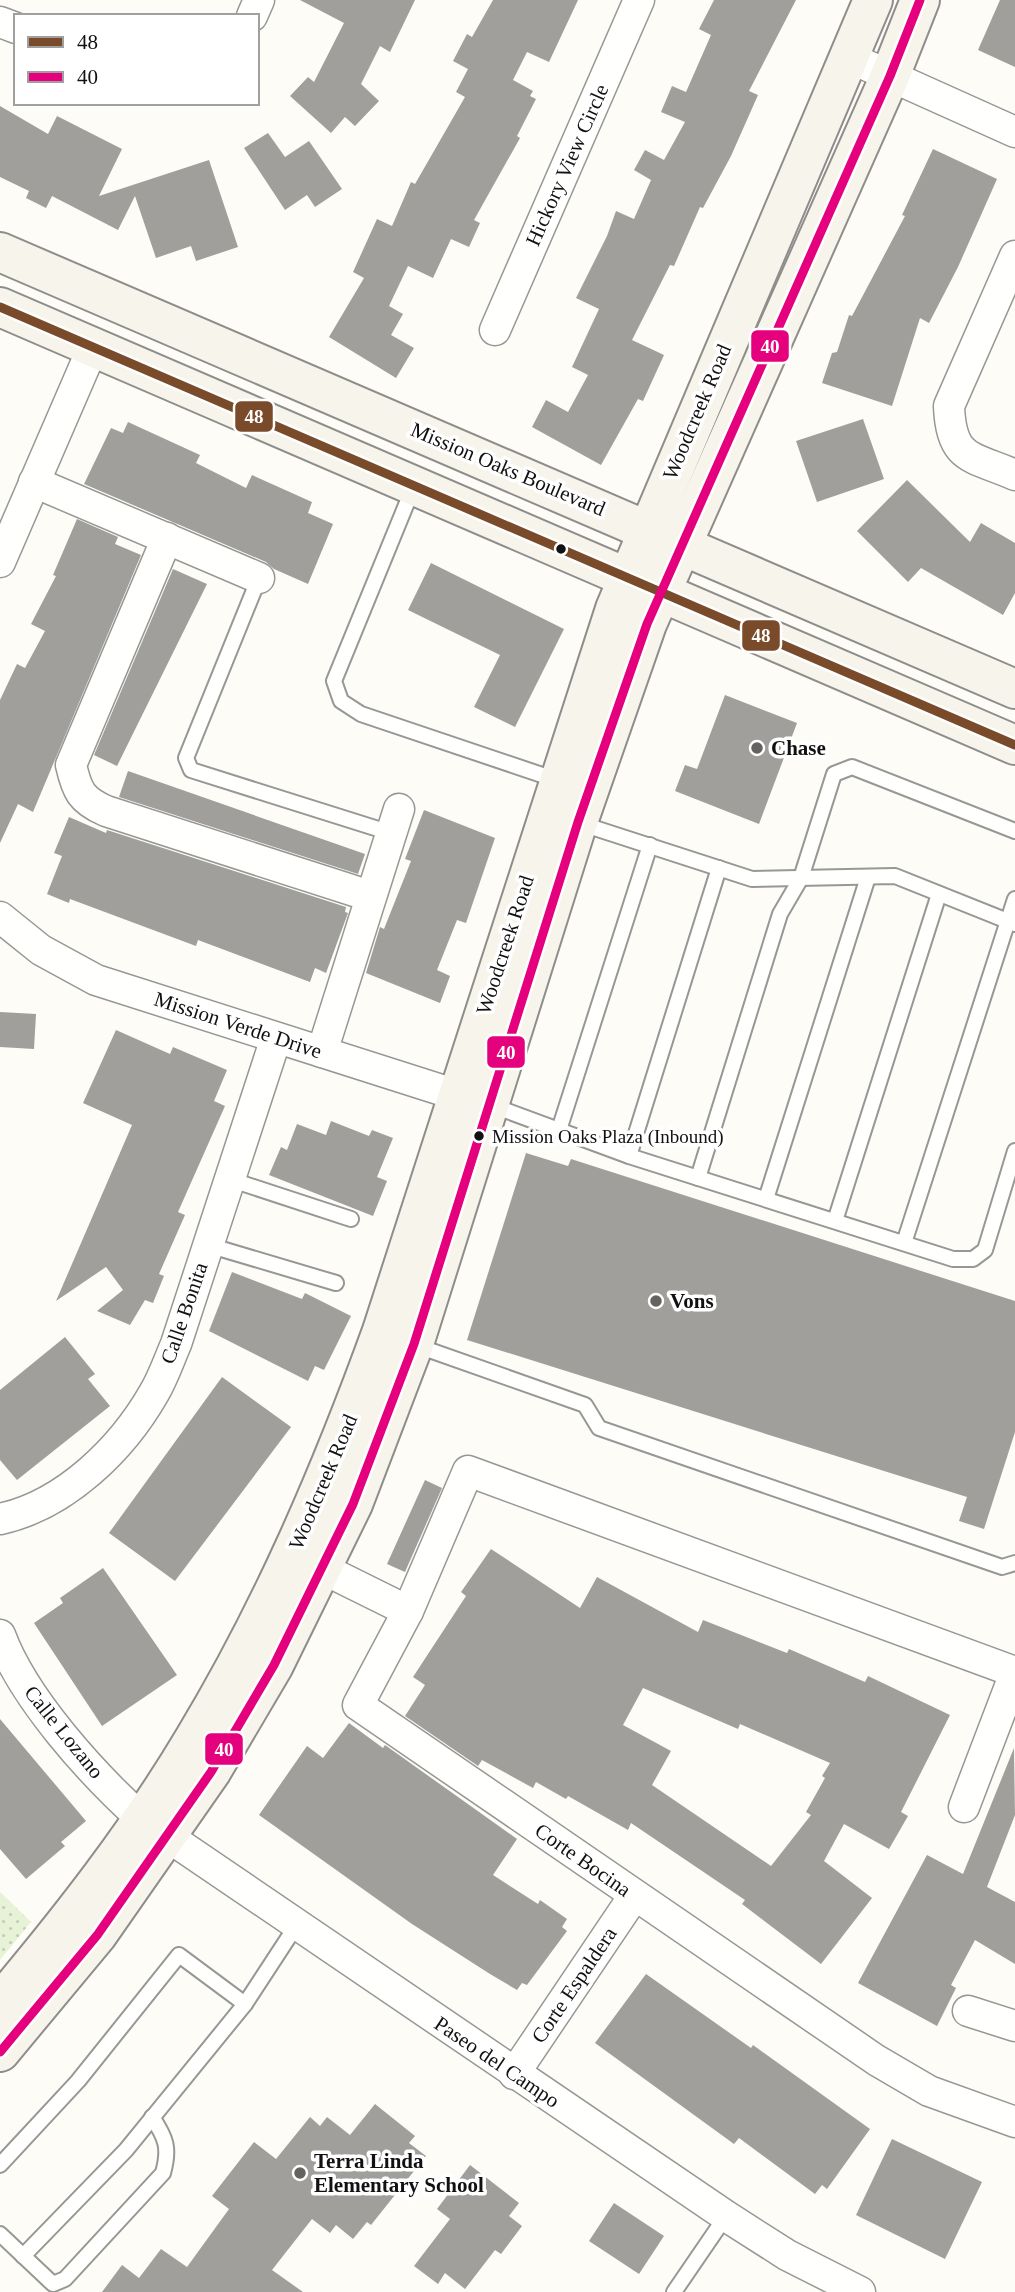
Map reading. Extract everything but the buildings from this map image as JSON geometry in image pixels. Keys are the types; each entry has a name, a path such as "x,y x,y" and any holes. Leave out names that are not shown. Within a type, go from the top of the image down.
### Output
{"main road":[{"name":"Woodcreek Road","path":"0,2052 98,1934 155,1829 274,1665 308,1561 343,1438 578,822 644,585 848,57 873,0"},
{"name":"Woodcreek Road","path":"664,537 890,76 920,0"},
{"name":"Mission Oaks Boulevard","path":"0,252 1015,689"},
{"path":"0,307 1015,745"},
{"name":"Woodcreek Road","path":"308,1561 386,1422 414,1344 473,1100 557,780 592,673 644,585"},
{"name":"Woodcreek Road","path":"0,2003 84,1900 155,1829"}],"street":[{"name":"Hickory View Circle","path":"495,330 639,0"},
{"path":"848,57 1015,132"},
{"path":"1015,256 949,406 950,427 957,447 969,458 1015,475"},
{"path":"0,562 93,347"},
{"path":"34,482 259,578"},
{"path":"167,538 72,765 76,787 89,804 106,811 370,897"},
{"path":"322,1052 395,821"},
{"name":"Mission Verde Drive","path":"0,917 41,950 96,979 473,1100"},
{"name":"Calle Bonita","path":"0,1519 18,1515 60,1493 108,1453 155,1392 176,1344 276,1038"},
{"path":"308,1561 408,1611 468,1471 1015,1672 964,1807"},
{"name":"Corte Bocina","path":"408,1611 358,1706 876,2060 929,2091 1015,2122"},
{"name":"Calle Lozano","path":"0,1635 22,1679 48,1715 118,1798 155,1829"},
{"name":"Paseo del Campo","path":"155,1829 726,2216 787,2255 860,2292"},
{"name":"Corte Espaldera","path":"514,2074 634,1896"},
{"path":"968,2011 1015,2026"}],"lane":[{"path":"413,486 334,681 341,701 360,714 557,780"},
{"path":"259,578 186,758 191,770 395,821"},
{"path":"698,1178 780,915 801,878 834,774 852,767 1015,831"},
{"path":"578,822 752,879 895,876 1011,923"},
{"path":"559,1130 650,845"},
{"path":"629,1156 719,868"},
{"path":"765,1199 868,877"},
{"path":"835,1221 939,894"},
{"path":"904,1243 1011,923 1015,899"},
{"path":"473,1100 629,1156 953,1259 973,1259 985,1250 1015,1151"},
{"path":"229,1180 351,1219"},
{"path":"208,1245 337,1283"},
{"path":"414,1344 585,1405 599,1428 1002,1567 1015,1563"},
{"path":"23,2256 126,2150 244,2004 296,1926"},
{"path":"0,2165 78,2081 179,1955 244,2004"},
{"path":"0,2234 53,2284 65,2279 163,2173 169,2154 167,2139 152,2117"},
{"path":"674,2292 726,2216"}],"green space":[{"path":"0,1892 31,1922 0,1960"}],"transit line":[{"name":"40","path":"0,2052 98,1934 211,1772 274,1665 353,1504 414,1344 578,822 647,624 890,76 920,0"},
{"name":"48","path":"0,307 1015,745"}],"place":[{"name":"Chase","path":"757,748"},
{"name":"Mission Oaks Plaza (Inbound)","path":"479,1136"},
{"name":"Vons","path":"656,1301"},
{"name":"Terra Linda Elementary School","path":"300,2173"}]}
